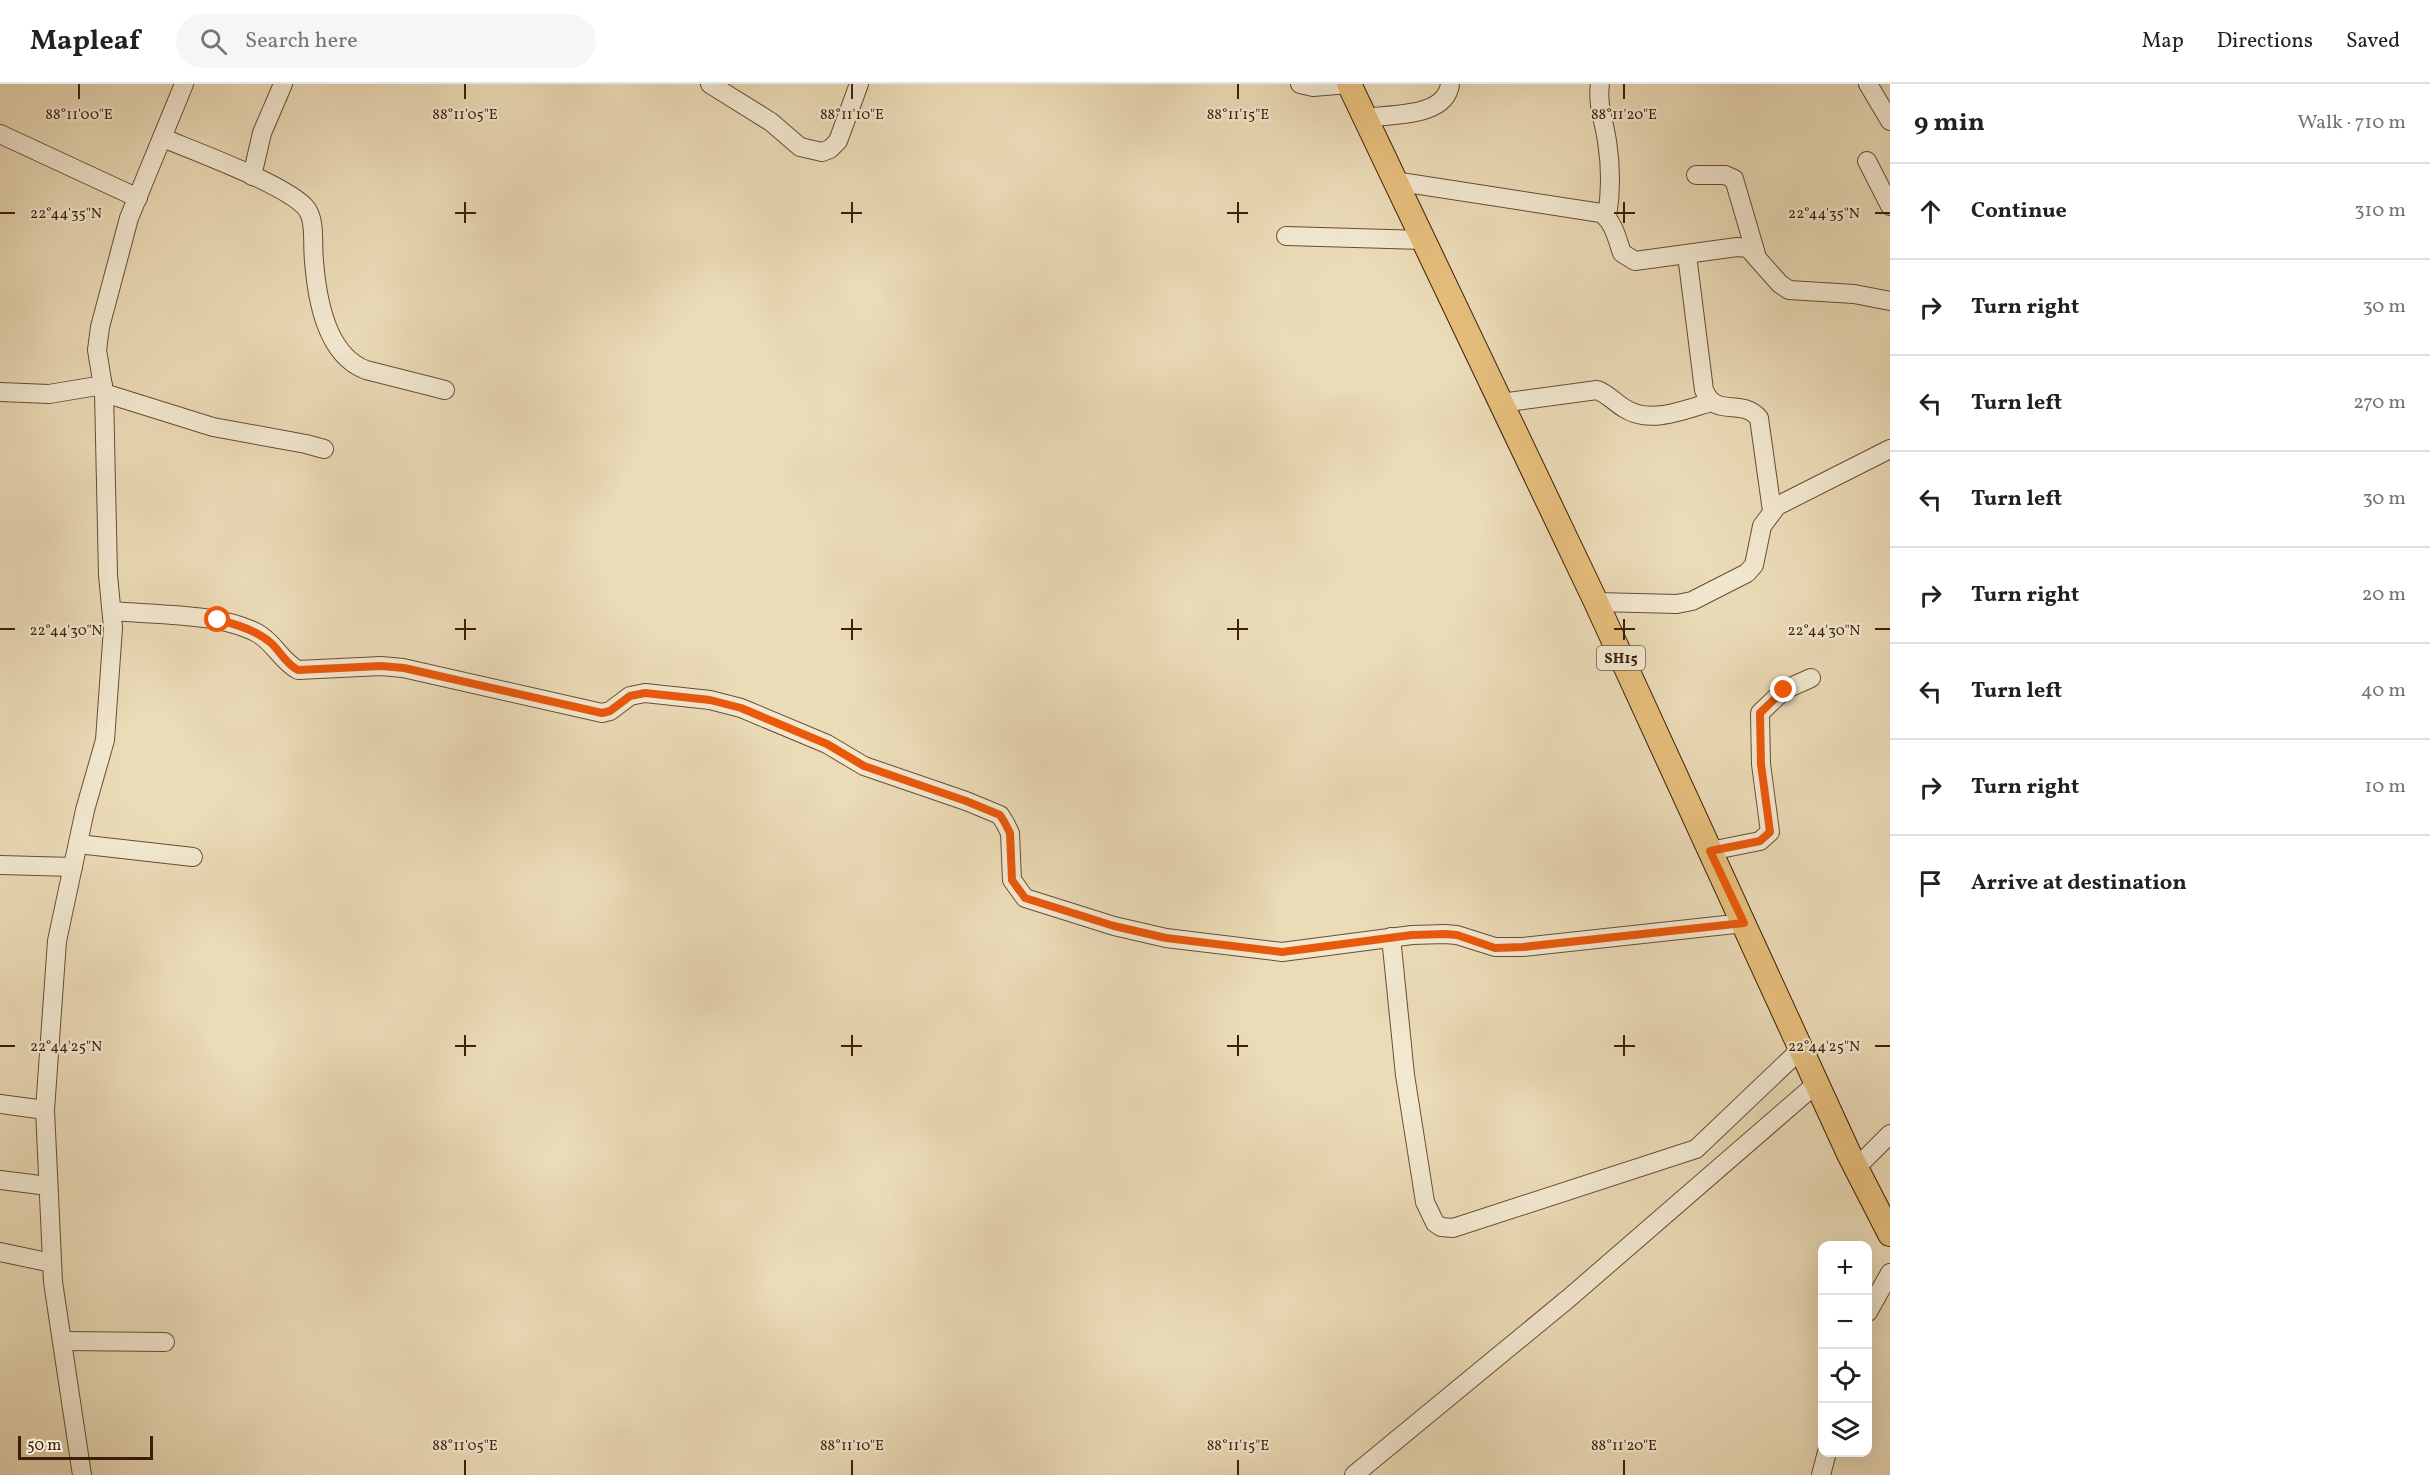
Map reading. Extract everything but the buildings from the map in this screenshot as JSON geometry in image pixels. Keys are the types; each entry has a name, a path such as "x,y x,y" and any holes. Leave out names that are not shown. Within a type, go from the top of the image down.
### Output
{"main road":[{"name":"SH15","path":"1349,84 1596,602 1816,1084 1890,1234"}],"street":[{"path":"82,1475 52,1263 45,1110 57,941 78,844 105,740 112,611 108,575 104,389 98,350 100,327 129,218 184,84"},
{"path":"252,176 262,133 283,84"},
{"path":"710,84 771,122 800,147 822,152 830,149 838,141 859,84"},
{"path":"1300,84 1313,87 1349,84"},
{"path":"1364,118 1416,111 1438,105 1446,98 1450,84"},
{"path":"1600,84 1598,96 1607,140 1611,187 1607,217 1622,253 1627,258 1650,261 1737,247 1748,248 1756,254 1780,284 1789,290 1854,294 1890,302"},
{"path":"1868,84 1890,121"},
{"path":"0,134 138,198"},
{"path":"163,138 252,176 297,200 309,211 317,282 329,333 340,351 355,366 445,390"},
{"path":"1867,160 1890,206"},
{"path":"1696,175 1725,175 1734,179 1756,254"},
{"path":"1394,181 1591,211 1607,217"},
{"path":"1286,236 1423,240"},
{"path":"1687,255 1704,390 1716,406 1748,410 1759,418 1772,511"},
{"path":"0,392 49,394 104,389 213,428 324,449"},
{"path":"1501,403 1596,390 1623,408 1650,416 1675,413 1711,402"},
{"path":"1596,602 1677,604 1692,600 1747,573 1754,566 1762,526 1772,511 1890,449"},
{"path":"112,611 233,624 258,633 272,644 290,666 298,670 381,666 404,668 602,713 610,711 630,696 645,693 710,700 741,708 827,744 864,766 1000,815 1010,833 1012,880 1025,898 1114,926 1166,938 1282,952 1391,937 1445,934 1457,935 1495,948 1523,947 1744,923"},
{"path":"1710,851 1760,841 1770,832 1761,764 1760,713 1784,690 1811,678"},
{"path":"78,844 193,857"},
{"path":"0,865 73,867"},
{"path":"1391,937 1405,1075 1425,1202 1435,1223 1441,1227 1453,1228 1696,1149 1801,1049"},
{"path":"1354,1475 1569,1298 1816,1084"},
{"path":"0,1104 45,1110"},
{"path":"1856,1168 1890,1134"},
{"path":"0,1180 48,1186"},
{"path":"0,1252 52,1263"},
{"path":"1872,1305 1890,1273"},
{"path":"63,1341 165,1342"},
{"path":"1821,1475 1826,1457"}],"route":[{"path":"218,620 258,633 272,644 290,666 298,670 381,666 404,668 602,713 610,711 630,696 645,693 710,700 741,708 827,744 864,766 1000,815 1010,833 1012,880 1025,898 1114,926 1166,938 1282,952 1412,935 1445,934 1468,938 1495,948 1523,947 1744,923 1710,851 1754,843 1766,837 1770,832 1761,764 1760,713 1784,690"}]}
